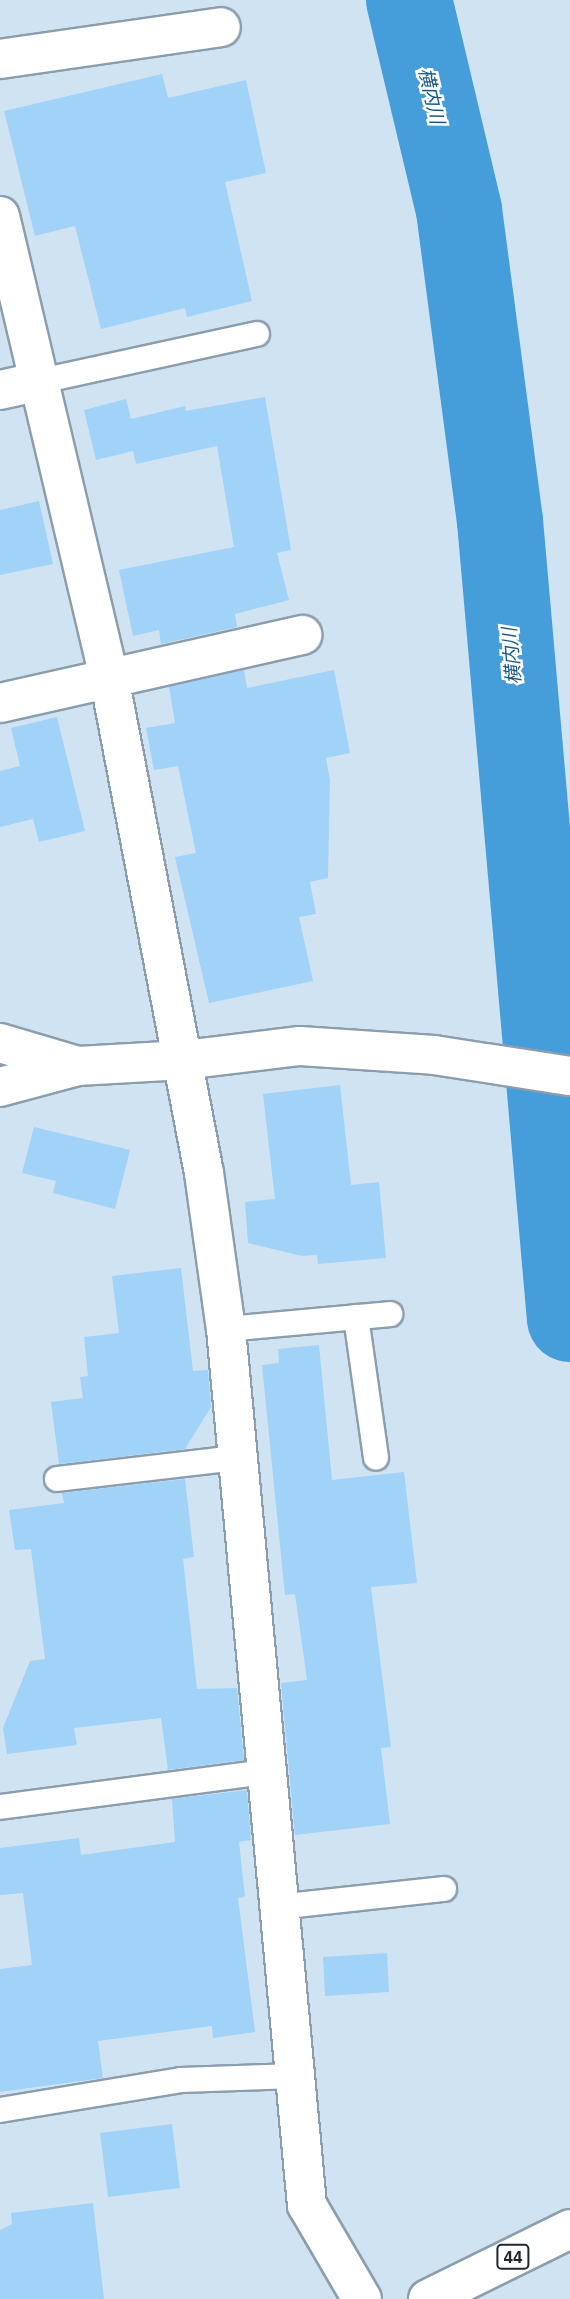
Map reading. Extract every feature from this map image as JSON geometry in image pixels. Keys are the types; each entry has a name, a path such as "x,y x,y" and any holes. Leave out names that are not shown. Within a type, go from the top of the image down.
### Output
{"street":[{"path":"0,59 221,27"},
{"path":"0,216 109,677 184,1060 226,1329 307,2205 362,2299"},
{"path":"0,390 41,381"},
{"path":"0,703 302,635"},
{"path":"0,1043 78,1066"},
{"path":"0,1087 78,1066 184,1060 300,1046 434,1055 570,1076"},
{"name":"44","path":"442,2292 570,2229"}],"lane":[{"path":"41,381 257,334"},
{"path":"226,1329 390,1314"},
{"path":"356,1317 376,1458"},
{"path":"57,1479 237,1458"},
{"path":"0,1807 266,1772"},
{"path":"278,1906 444,1889"},
{"path":"0,2110 181,2080 295,2076"}],"building":[{"path":"162,74 168,98 246,80 266,173 225,182 252,301 187,317 185,308 101,329 75,226 35,236 4,111"},
{"path":"265,397 291,550 277,553 289,600 235,614 237,627 161,644 159,630 133,636 119,570 234,547 217,446 136,464 133,451 96,460 84,410 126,399 131,419 185,406 186,411"},
{"path":"39,501 53,564 0,575 0,510"},
{"path":"244,670 247,688 334,670 350,753 326,758 330,780 328,878 310,882 316,914 299,917 313,981 209,1003 175,857 196,853 178,766 154,770 146,728 175,723 169,687"},
{"path":"57,717 85,831 39,842 33,819 0,827 0,771 20,766 11,728"},
{"path":"340,1085 351,1185 379,1182 386,1258 318,1264 317,1255 302,1256 248,1243 245,1202 275,1199 263,1094"},
{"path":"34,1127 130,1150 115,1209 53,1193 56,1181 22,1173"},
{"path":"181,1268 193,1371 208,1370 211,1407 185,1449 59,1464 51,1402 83,1398 80,1377 88,1376 84,1337 119,1333 112,1276"},
{"path":"319,1345 332,1480 404,1472 417,1583 371,1587 391,1747 381,1748 390,1824 295,1835 281,1683 307,1680 295,1594 285,1595 262,1365 279,1363 278,1349"},
{"path":"185,1479 194,1557 183,1559 197,1689 237,1688 244,1760 168,1770 161,1718 74,1728 77,1745 7,1754 3,1728 30,1661 45,1659 31,1549 15,1550 9,1510 64,1503 62,1493"},
{"path":"247,1790 251,1840 239,1842 245,1897 238,1898 255,2032 213,2038 212,2026 98,2041 103,2078 0,2092 0,1969 32,1965 23,1893 0,1895 0,1848 79,1838 81,1855 175,1842 172,1799"},
{"path":"387,1953 389,1992 325,1996 323,1957"},
{"path":"172,2124 180,2188 108,2197 100,2133"},
{"path":"93,2203 104,2299 0,2299 0,2230 12,2224 11,2213"}],"waterway":[{"name":"横内川","path":"409,0 459,210 500,521 570,1319"}]}
